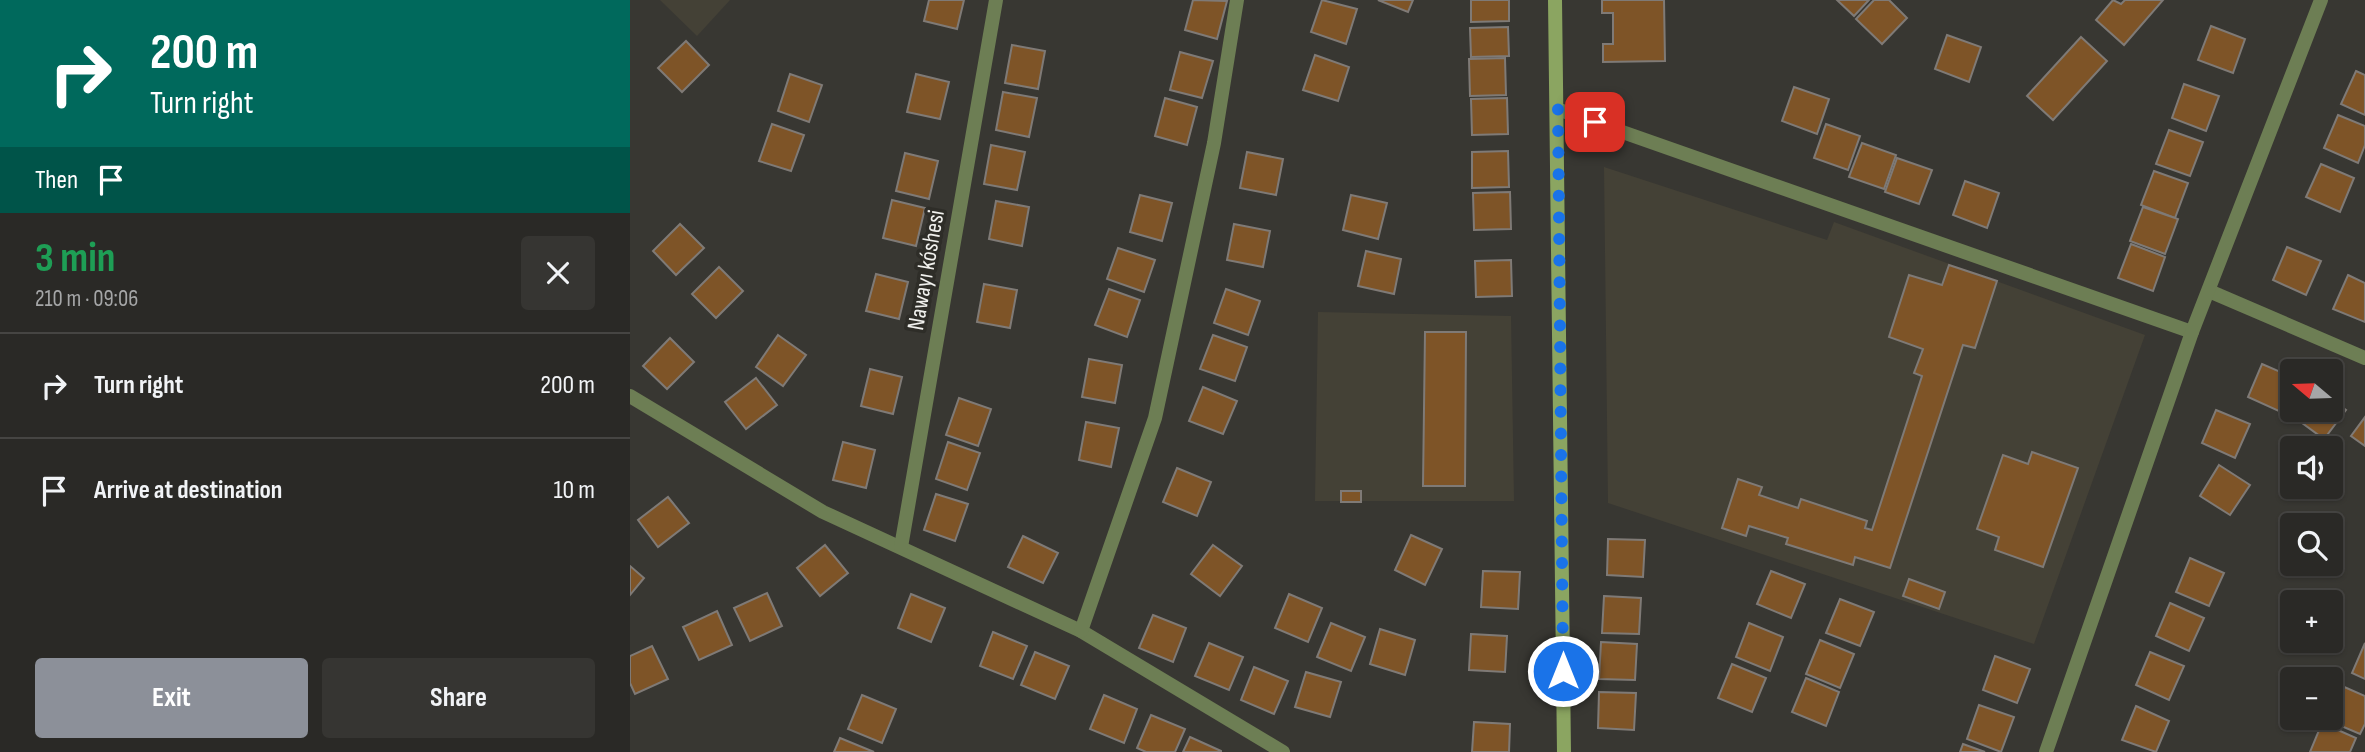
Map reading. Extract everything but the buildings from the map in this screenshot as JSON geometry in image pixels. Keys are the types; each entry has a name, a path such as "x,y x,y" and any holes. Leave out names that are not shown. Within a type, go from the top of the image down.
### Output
{"main road":[{"path":"1555,0 1564,752"}],"street":[{"name":"Nawayı kóshesi","path":"901,547 996,0"},
{"path":"1081,631 1155,418 1214,143 1237,0"},
{"path":"2046,752 2192,332 2321,0"},
{"path":"1558,109 2192,332"},
{"path":"2209,291 2365,358"},
{"path":"630,396 823,512 1081,631 1283,752"}],"shaded area":[{"path":"660,0 730,0 697,36"},
{"path":"1604,167 1827,240 1834,222 2145,335 2034,644 1608,503"},
{"path":"1318,312 1511,316 1514,501 1315,501"}],"route":[{"path":"1563,671 1558,109 1595,122"}]}
